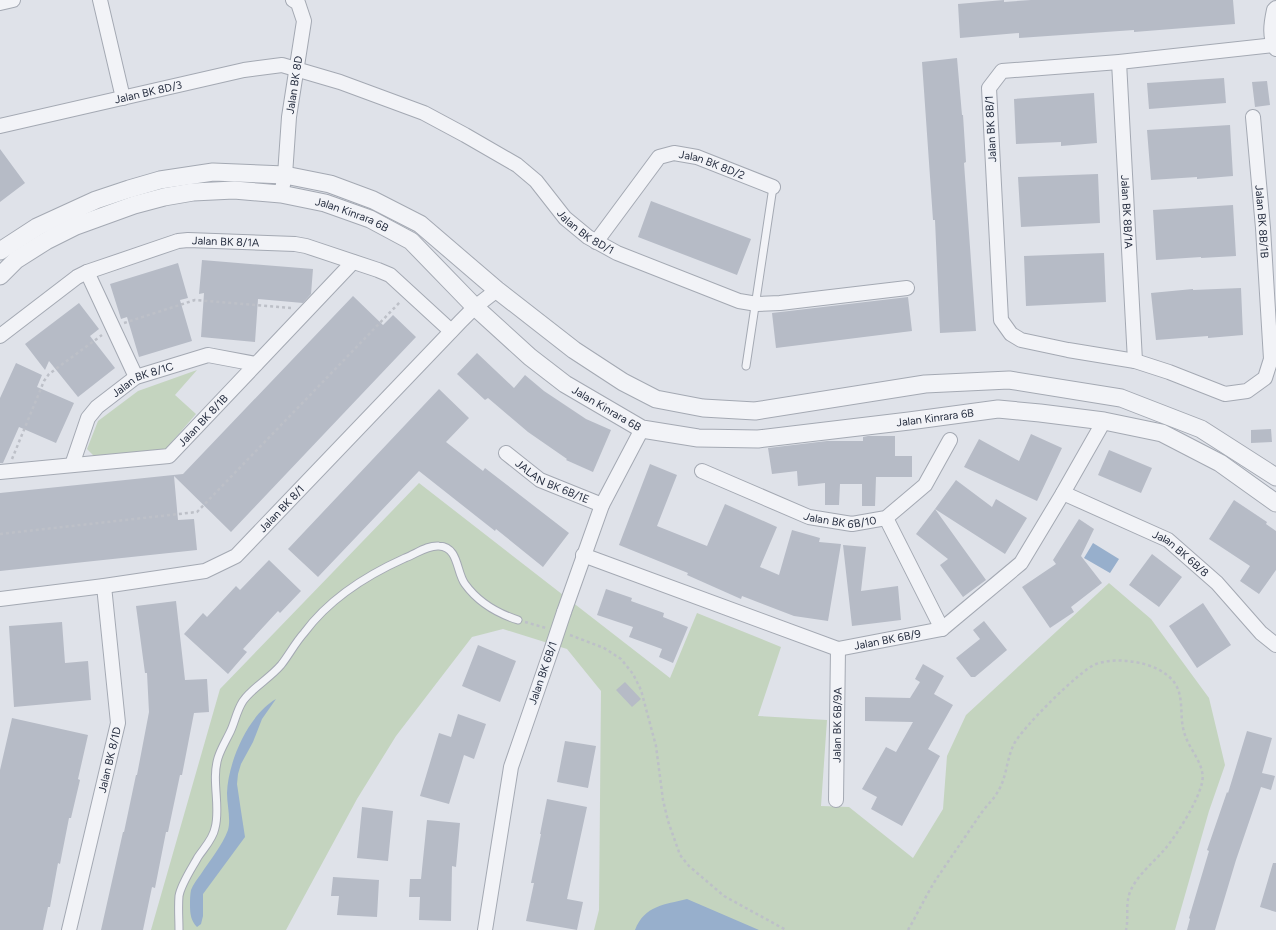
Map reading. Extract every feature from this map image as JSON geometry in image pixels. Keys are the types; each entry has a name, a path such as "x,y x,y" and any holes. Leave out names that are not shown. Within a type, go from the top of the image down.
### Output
{"street":[{"path":"0,3 14,0"},
{"path":"100,0 123,98"},
{"name":"Jalan BK 8D","path":"285,175 290,117 304,21 298,3 293,0"},
{"path":"1275,47 1270,28 1274,10 1276,8"},
{"name":"Jalan BK 8B/1","path":"1135,362 1021,340 1011,334 1000,320 989,88 1002,71 1119,62 1275,47"},
{"name":"Jalan BK 8B/1A","path":"1119,62 1135,362"},
{"name":"Jalan BK 8D/3","path":"0,126 244,70 282,65 297,69"},
{"name":"Jalan BK 8D/1","path":"297,69 340,82 424,113 517,165 536,181 565,218 588,238 617,253 739,301 755,304 780,303 907,288"},
{"name":"Jalan BK 8B/1B","path":"1135,362 1169,372 1225,394 1247,391 1265,378 1272,359 1263,228 1253,117"},
{"path":"0,137 22,121"},
{"name":"Jalan BK 8D/2","path":"596,242 659,157 674,153 696,157 772,187"},
{"name":"Jalan Kinrara 6B","path":"0,251 37,227 96,200 129,188 160,180 213,172 285,175 330,184 373,200 420,224 496,290 574,350 623,382 656,399 703,408 755,411 925,384 1009,380 1121,398 1201,429 1276,477"},
{"path":"281,194 285,175"},
{"name":"Jalan Kinrara 6B","path":"0,276 16,260 46,241 76,226 134,205 164,197 193,192 234,190 281,194 325,203 370,219 411,241 475,307 530,357 565,384 642,429 698,438 758,439 998,409 1104,421 1162,433 1220,463 1276,503"},
{"name":"Jalan BK 8/1A","path":"0,336 76,277 178,241 188,240 295,244 306,246 353,262 390,275 451,331"},
{"name":"Jalan BK 8/1B","path":"0,472 169,456 353,262"},
{"path":"87,272 136,377"},
{"name":"Jalan BK 8/1","path":"0,598 104,586 205,571 236,556 451,331 475,307 496,290"},
{"name":"Jalan BK 8/1C","path":"72,466 88,418 97,407 136,377 208,355 256,364"},
{"name":"Jalan BK 6B/9","path":"838,649 942,629 1021,563 1104,421"},
{"name":"Jalan BK 6B/1","path":"485,930 511,767 583,555 602,505 642,429"},
{"name":"Jalan BK 6B/10","path":"702,471 809,517 852,524 886,518 926,485 950,440"},
{"name":"JALAN BK 6B/1E","path":"506,453 540,480 602,505"},
{"name":"Jalan BK 6B/8","path":"1063,493 1168,540 1217,583 1261,633 1276,645"},
{"path":"886,518 942,629"},
{"path":"583,555 838,649"},
{"name":"Jalan BK 8/1D","path":"69,930 118,723 104,586"},
{"name":"Jalan BK 6B/9A","path":"836,800 838,649"}],"lane":[{"path":"746,366 772,187"},
{"path":"179,930 179,895 196,860 212,838 215,829 218,817 215,787 218,759 232,729 241,703 250,691 280,666 303,633 336,599 392,564 424,549 442,546 449,549 454,554 460,578 473,593 487,606 497,612 518,620"}],"path":[{"path":"0,534 197,512 410,293"},
{"path":"518,620 547,628"},
{"path":"569,635 604,648 621,659 633,674 650,719 656,746 668,821 680,855 689,866 724,896 786,930"},
{"path":"908,930 936,880 997,793 1003,782 1010,753 1015,741 1035,718 1080,675 1094,665 1113,660 1126,660 1156,668 1170,677 1177,686 1181,700 1181,723 1185,737 1202,766 1202,782 1187,817 1176,834 1130,891 1127,904 1128,921 1126,930"}],"green space":[{"path":"197,370 175,395 196,414 164,451 94,456 87,449 98,421 138,391"},
{"path":"419,483 670,678 697,613 781,647 758,716 827,720 821,806 849,807 913,858 943,809 947,756 966,715 1109,583 1151,619 1209,698 1225,765 1209,811 1175,930 594,930 599,910 601,691 567,649 503,629 472,637 396,736 357,799 286,930 151,930 220,689"}],"water":[{"path":"1093,543 1119,559 1110,573 1084,558"},
{"path":"276,699 262,719 253,742 241,764 238,774 237,784 245,837 203,894 203,916 201,924 197,927 192,920 191,914 191,890 219,847 228,830 229,817 227,793 231,767 241,740 248,728 266,706"},
{"path":"687,899 759,930 635,930 644,915 656,907"}],"building":[{"path":"1004,0 1004,2 1031,0 1233,0 1235,24 1134,32 1134,30 1019,38 1019,33 960,38 958,4"},
{"path":"957,58 963,115 966,162 964,163 976,331 940,333 935,220 933,220 922,62"},
{"path":"1224,78 1226,103 1149,109 1147,83"},
{"path":"1267,81 1270,105 1255,107 1252,82"},
{"path":"1094,93 1097,143 1061,146 1061,142 1016,144 1014,99"},
{"path":"1230,125 1233,176 1197,179 1197,177 1151,180 1147,130"},
{"path":"0,149 25,183 0,202"},
{"path":"1098,174 1100,223 1021,227 1018,177"},
{"path":"651,201 751,239 737,275 638,237"},
{"path":"1233,205 1236,256 1156,260 1153,210"},
{"path":"1104,253 1106,302 1026,306 1024,256"},
{"path":"202,260 313,269 311,294 303,303 258,299 255,342 201,337 204,293 199,294"},
{"path":"178,263 188,298 180,300 192,341 139,357 127,317 121,319 110,284"},
{"path":"1241,288 1243,335 1156,340 1151,293 1193,289"},
{"path":"353,296 383,325 393,315 416,337 231,532 174,476 178,520 194,519 197,550 0,571 0,493 183,474"},
{"path":"908,297 912,331 776,348 772,313"},
{"path":"79,303 99,329 90,336 115,368 78,397 49,361 45,370 25,344"},
{"path":"477,353 514,388 525,375 544,391 586,419 611,430 593,472 566,460 567,459 528,432 488,398 485,400 457,374"},
{"path":"16,363 42,375 37,387 74,403 56,443 19,427 3,463 0,463 0,398"},
{"path":"439,389 469,418 446,442 483,471 485,468 569,533 543,567 496,529 495,531 419,471 318,577 288,549"},
{"path":"1271,429 1272,442 1251,443 1251,430"},
{"path":"1031,434 1062,448 1037,501 964,467 979,439 1019,461"},
{"path":"895,436 895,456 912,456 912,477 876,477 875,506 862,506 862,484 840,484 839,505 825,505 825,483 798,486 797,471 772,474 768,448 827,441 863,441 863,437"},
{"path":"1109,450 1152,468 1141,493 1098,475"},
{"path":"650,464 677,475 657,526 707,546 725,504 777,527 760,567 779,575 792,530 820,538 819,542 841,544 828,621 794,616 742,596 741,599 687,575 688,573 619,545"},
{"path":"956,480 992,507 996,499 1027,518 1005,554 935,509"},
{"path":"1234,500 1267,522 1266,524 1276,531 1276,570 1259,594 1240,581 1250,566 1209,539"},
{"path":"935,509 986,580 963,597 940,565 948,559 916,534"},
{"path":"1079,519 1094,529 1081,556 1102,583 1071,607 1074,612 1050,628 1022,587 1056,564 1053,560"},
{"path":"843,545 866,547 861,591 898,586 901,620 852,626"},
{"path":"1152,554 1182,577 1159,607 1129,585"},
{"path":"269,560 301,591 280,613 278,611 243,649 247,652 228,674 184,634 203,613 207,617 236,586 240,590"},
{"path":"606,589 632,598 631,601 664,613 663,617 688,627 673,663 659,657 662,649 629,637 633,627 597,615"},
{"path":"176,601 185,680 207,679 209,712 194,713 182,775 180,775 168,832 166,832 155,888 152,887 143,930 101,930 137,775 149,712 147,673 145,673 136,606"},
{"path":"1203,603 1231,645 1197,668 1169,626"},
{"path":"984,621 1007,650 975,677 971,677 956,658 980,639 973,630"},
{"path":"62,622 65,663 88,661 91,700 14,707 9,626"},
{"path":"478,645 516,661 500,702 462,686"},
{"path":"923,664 944,676 934,694 953,705 928,749 940,756 902,826 871,809 877,797 862,789 886,747 896,752 913,722 865,721 865,697 910,698 920,682 915,679"},
{"path":"625,682 641,699 632,707 616,690"},
{"path":"458,714 486,724 474,759 464,755 449,804 420,796 439,733 451,737"},
{"path":"12,718 88,735 78,779 80,780 71,818 69,818 60,864 58,863 50,907 48,907 43,930 0,930 0,770"},
{"path":"1247,731 1272,738 1262,773 1275,776 1271,790 1261,787 1236,860 1215,930 1187,930 1189,918 1209,851 1207,850 1227,792 1228,793"},
{"path":"565,741 596,746 588,788 557,782"},
{"path":"547,799 587,807 567,899 583,902 577,930 526,921 534,883 531,883"},
{"path":"362,807 393,811 388,861 357,858"},
{"path":"427,820 460,823 456,867 452,866 451,921 419,920 420,897 409,897 410,879 421,879"},
{"path":"1273,863 1276,863 1276,912 1260,907"},
{"path":"333,877 379,880 377,917 337,915 339,896 331,896"}]}
